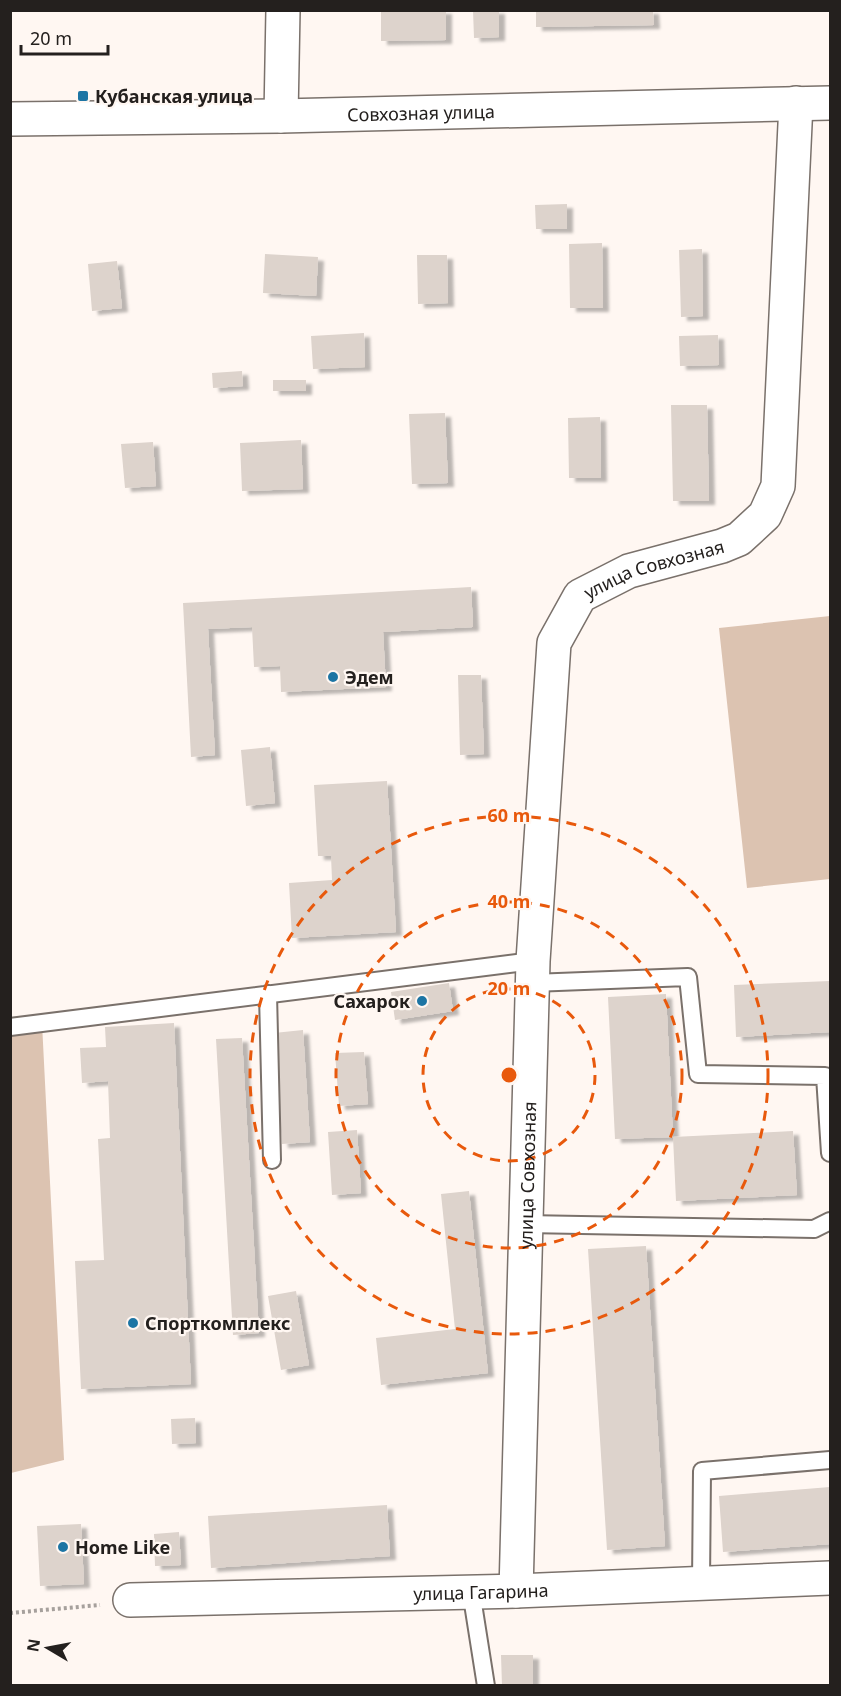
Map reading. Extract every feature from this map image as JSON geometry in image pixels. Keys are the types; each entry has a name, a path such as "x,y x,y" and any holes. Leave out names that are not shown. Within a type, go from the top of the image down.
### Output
{"street":[{"path":"281,116 283,10"},
{"name":"улица Совхозная","path":"516,1591 533,972 554,643 564,620 580,596 603,582 629,571 722,546 739,539 765,515 778,486 796,103"},
{"name":"Совхозная улица","path":"10,119 281,116 831,103"},
{"name":"улица Гагарина","path":"130,1600 516,1591 831,1578"}],"lane":[{"path":"10,1027 268,994 533,972 688,977 698,1074 825,1076 831,1153"},
{"path":"268,994 272,1160"},
{"path":"525,1224 814,1229 831,1221"},
{"path":"701,1584 702,1471 831,1460"},
{"path":"471,1592 486,1686"}],"path":[{"path":"10,1613 87,1607 130,1600"}],"shaded area":[{"path":"830,616 830,879 747,888 719,628"},
{"path":"42,1023 64,1460 11,1473 10,1027"}],"building":[{"path":"381,10 446,10 446,40 381,41"},
{"path":"473,10 499,10 499,37 474,38"},
{"path":"536,10 653,10 654,25 536,27"},
{"path":"567,204 567,229 536,229 535,205"},
{"path":"602,243 603,308 570,308 569,244"},
{"path":"702,249 703,316 681,317 679,250"},
{"path":"265,254 318,257 316,296 263,293"},
{"path":"417,255 447,255 448,303 418,304"},
{"path":"117,261 122,308 92,311 88,264"},
{"path":"364,333 365,367 313,369 311,336"},
{"path":"718,335 719,365 680,366 679,336"},
{"path":"242,371 243,386 213,388 212,373"},
{"path":"273,380 306,380 306,391 273,391"},
{"path":"671,405 707,405 709,501 673,501"},
{"path":"445,413 448,483 412,484 409,414"},
{"path":"600,417 601,478 569,478 568,418"},
{"path":"301,440 303,489 242,491 240,443"},
{"path":"153,442 156,486 125,488 121,444"},
{"name":"Эдем","path":"471,587 473,627 383,632 386,687 281,692 280,666 254,667 252,627 208,629 215,755 191,757 183,603"},
{"path":"458,675 481,675 484,754 460,755"},
{"path":"270,747 275,803 246,806 241,750"},
{"path":"387,781 396,932 292,938 289,883 332,880 331,856 318,856 314,785"},
{"path":"830,981 830,1032 736,1037 734,985"},
{"name":"Сахарок","path":"449,983 453,1011 395,1020 391,992"},
{"path":"666,994 673,1137 615,1139 608,997"},
{"name":"Спорткомплекс","path":"174,1023 191,1384 81,1389 75,1261 104,1260 98,1139 110,1138 108,1081 82,1083 80,1048 106,1047 105,1027"},
{"path":"303,1030 310,1142 282,1144 274,1033"},
{"path":"242,1038 259,1333 233,1335 216,1039"},
{"path":"364,1052 368,1104 339,1106 335,1053"},
{"path":"357,1130 361,1193 332,1195 328,1132"},
{"path":"793,1131 797,1195 676,1201 673,1137"},
{"path":"469,1191 488,1373 381,1385 376,1338 455,1329 441,1194"},
{"path":"646,1246 665,1546 607,1550 588,1249"},
{"path":"296,1291 309,1365 281,1370 268,1296"},
{"path":"195,1418 196,1443 172,1444 171,1419"},
{"path":"830,1487 830,1544 723,1552 719,1496"},
{"path":"387,1505 390,1556 211,1568 208,1516"},
{"path":"81,1524 84,1584 40,1586 37,1526"},
{"path":"179,1532 181,1565 155,1566 154,1534"},
{"path":"501,1655 533,1655 533,1686 502,1686"}],"place":[{"name":"Кубанская улица","path":"83,96"},
{"name":"Эдем","path":"333,677"},
{"name":"Сахарок","path":"422,1001"},
{"name":"Спорткомплекс","path":"133,1323"},
{"name":"Home Like","path":"63,1547"}]}
